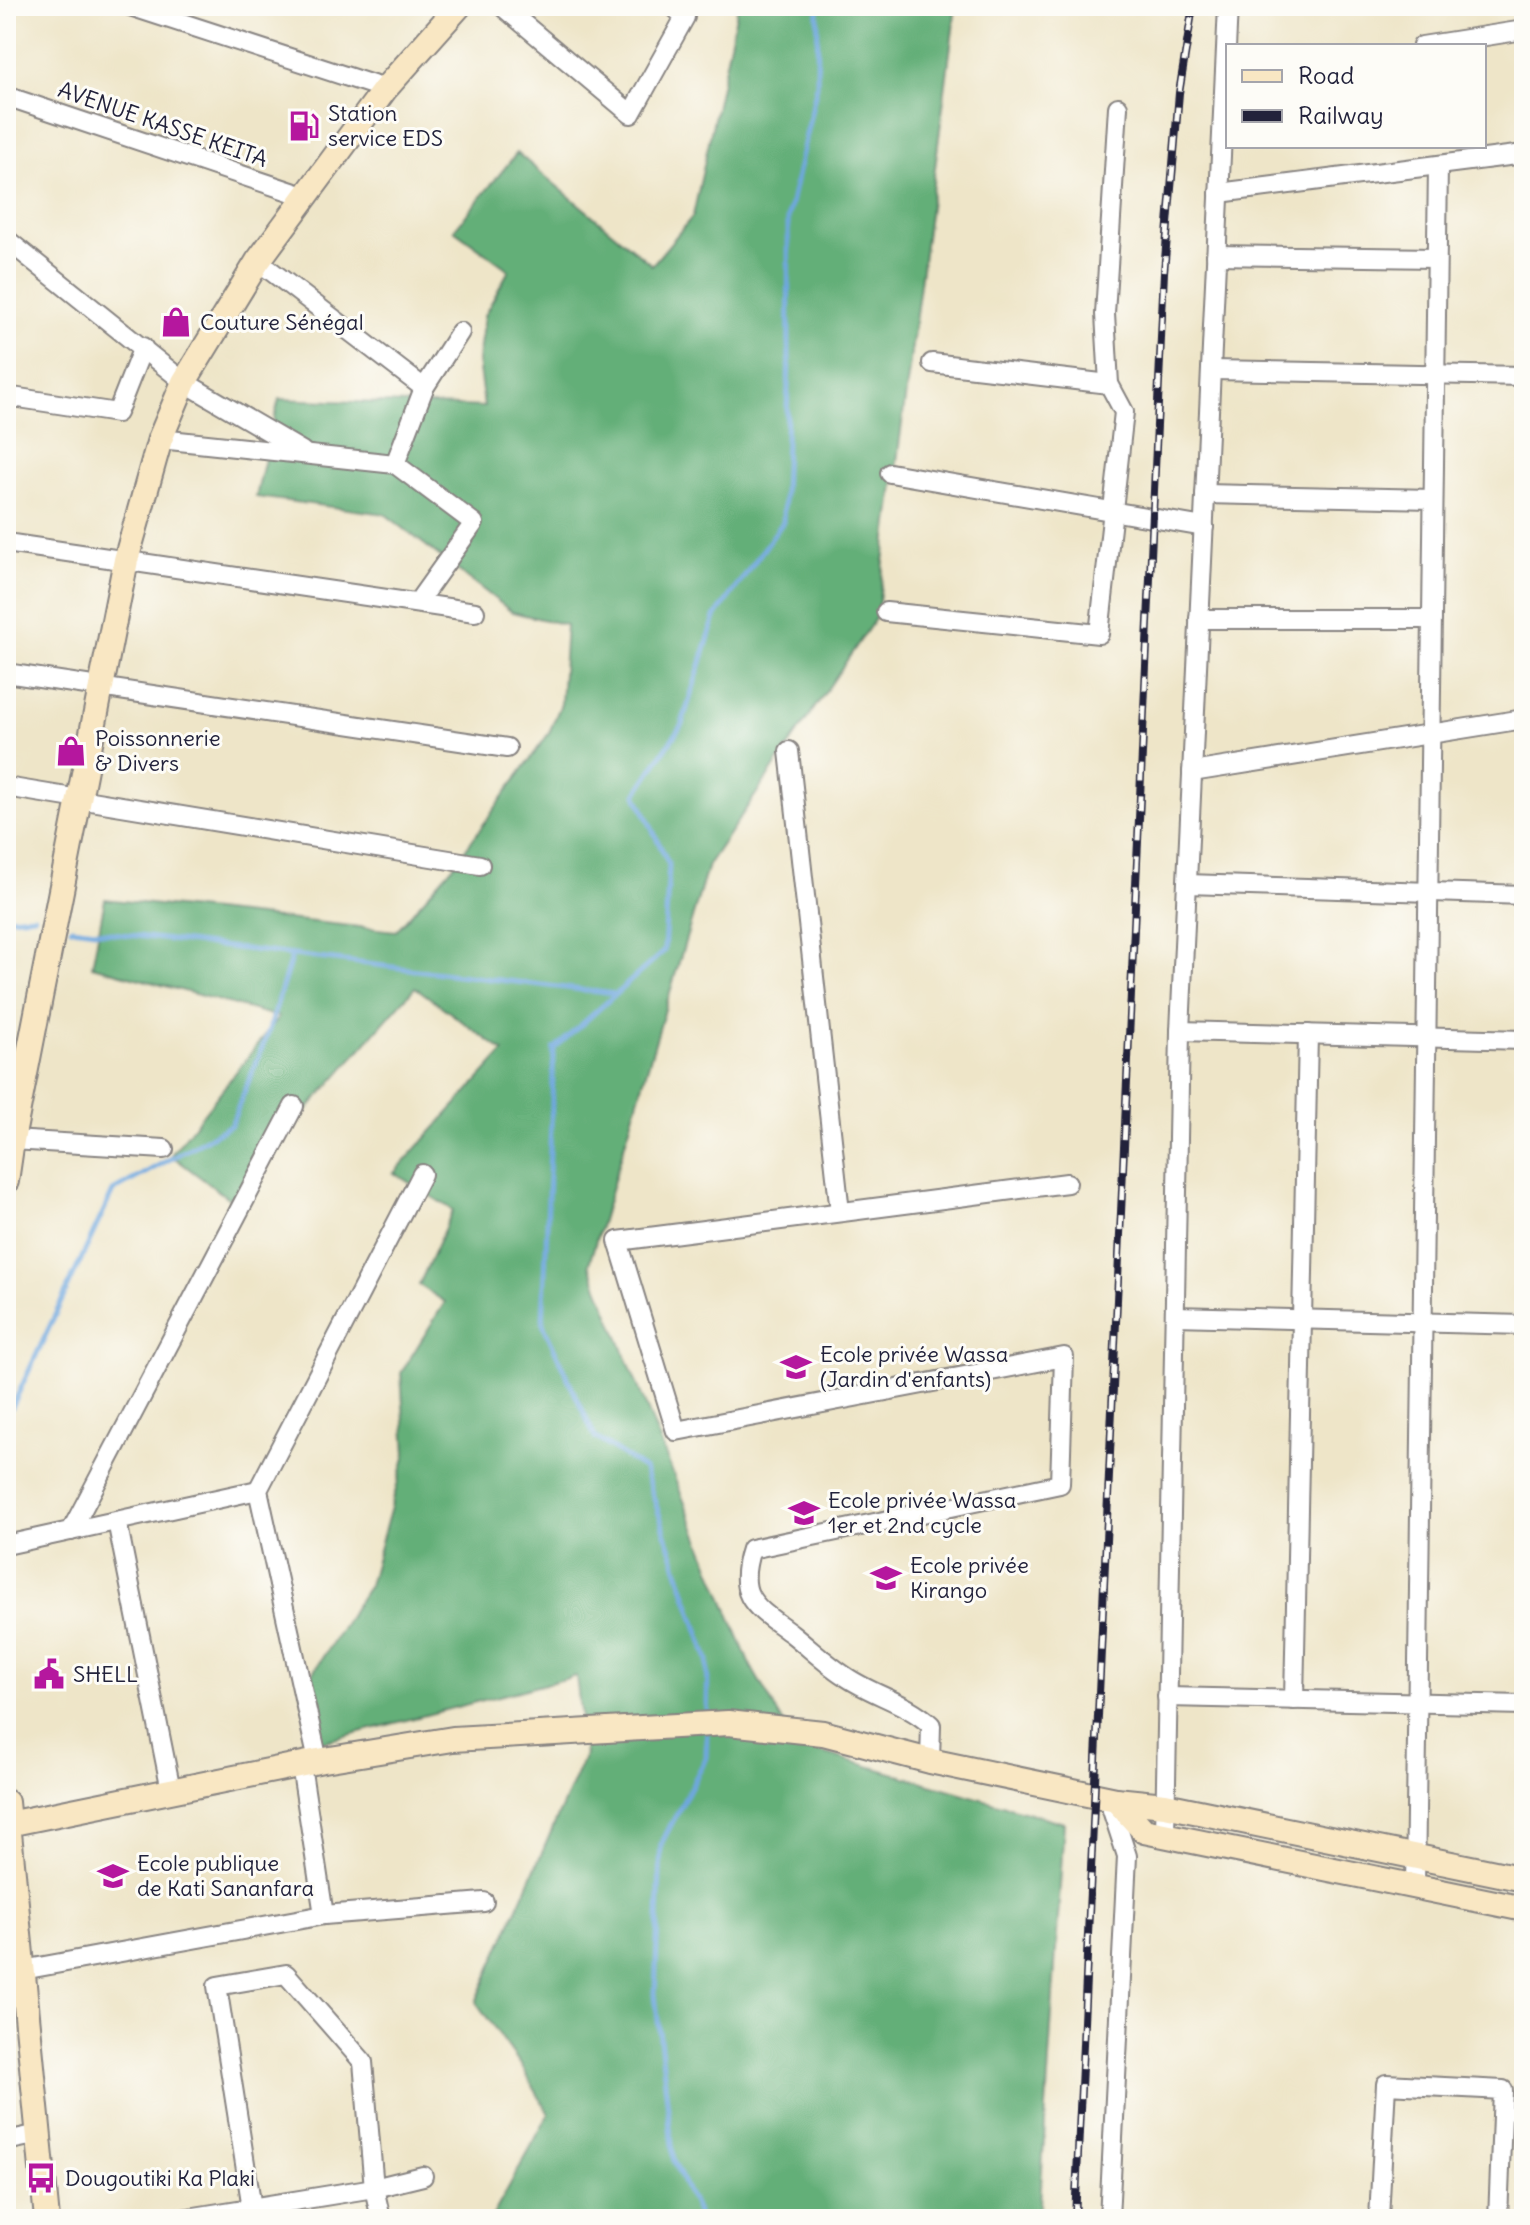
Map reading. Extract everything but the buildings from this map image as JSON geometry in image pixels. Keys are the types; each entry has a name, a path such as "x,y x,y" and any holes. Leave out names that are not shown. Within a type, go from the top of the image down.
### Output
{"street":[{"path":"130,6 385,89"},
{"path":"6,1181 126,560 160,439 184,382 258,261 385,89 459,6"},
{"path":"502,6 631,114 685,17 673,6"},
{"path":"1227,44 1228,6"},
{"path":"1435,44 1524,30"},
{"path":"1165,1835 1180,1031 1226,76"},
{"name":"AVENUE KASSE KEITA","path":"6,96 304,196"},
{"path":"886,612 1099,634 1124,412 1109,384 1105,314 1118,107"},
{"path":"1219,193 1524,154"},
{"path":"1415,1887 1438,166"},
{"path":"6,239 184,382 309,455"},
{"path":"1216,255 1436,258"},
{"path":"258,261 424,388"},
{"path":"395,464 424,388 460,332"},
{"path":"6,396 117,413 143,347"},
{"path":"932,363 1109,384"},
{"path":"1211,370 1524,376"},
{"path":"160,439 395,464 474,523 417,603"},
{"path":"890,473 1204,527"},
{"path":"1205,494 1433,499"},
{"path":"6,543 475,612"},
{"path":"1199,619 1432,619"},
{"path":"6,673 507,748"},
{"path":"1192,772 1524,719"},
{"path":"789,751 840,1212"},
{"path":"6,787 480,865"},
{"path":"1187,884 1524,895"},
{"path":"1180,1031 1524,1040"},
{"path":"1294,1700 1308,1034"},
{"path":"71,1531 294,1106"},
{"path":"12,1140 164,1149"},
{"path":"324,1915 310,1763 258,1490 422,1174"},
{"path":"930,1761 931,1725 917,1713 845,1677 756,1608 747,1588 744,1570 751,1549 1060,1484 1064,1357 676,1431 618,1241 1067,1183"},
{"path":"1175,1316 1524,1325"},
{"path":"6,1545 258,1490"},
{"path":"117,1521 171,1790"},
{"path":"1167,1697 1524,1705"},
{"path":"47,2219 39,2134 15,1971 7,1816 453,1739 728,1723 823,1733 930,1761 1112,1799 1165,1805 1524,1879"},
{"path":"1112,1799 1144,1831 1524,1909"},
{"path":"1109,2219 1127,1856 1112,1799"},
{"path":"15,1971 324,1915 484,1902"},
{"path":"252,2208 217,1986 286,1974 363,2062 374,2188 381,2219"},
{"path":"1379,2219 1386,2084 1503,2090 1498,2219"},
{"path":"6,2141 39,2134"},
{"path":"182,2219 374,2188 423,2176"}],"green space":[{"path":"738,6 956,6 877,616 708,865 589,1264 749,1663 796,1745 1064,1823 1039,2219 491,2219 549,2114 521,2065 476,2002 585,1755 576,1676 314,1744 301,1691 369,1585 406,1454 401,1373 445,1302 419,1285 453,1210 394,1173 504,1052 415,987 229,1199 171,1155 279,1017 92,966 105,899 396,931 455,864 549,733 561,704 566,625 512,612 385,514 256,497 279,399 484,407 478,361 484,316 509,270 454,230 517,153 652,265 693,216"}],"waterway":[{"path":"707,1716 708,1660 644,1469 595,1437 543,1324 554,1049 664,951 669,865 636,794 682,724 715,617 783,522 789,359 788,217 817,85 818,6"},
{"path":"6,918 34,916"},
{"path":"71,928 615,994"},
{"path":"6,1408 12,1407 113,1191 231,1125 268,1033 292,955"},
{"path":"700,2219 674,2162 655,1994 661,1844 706,1758 707,1730"}],"railway":[{"path":"1075,2219 1164,272 1179,93 1193,6"}],"place":[{"name":"Station service EDS","path":"304,126"},
{"name":"Couture Sénégal","path":"176,322"},
{"name":"Poissonnerie & Divers","path":"71,751"},
{"name":"Ecole privée Wassa (Jardin d'enfants)","path":"796,1367"},
{"name":"Ecole privée Wassa 1er et 2nd cycle","path":"804,1513"},
{"name":"Ecole privée Kirango","path":"886,1578"},
{"name":"SHELL","path":"49,1674"},
{"name":"Ecole publique de Kati Sananfara","path":"113,1876"},
{"name":"Dougoutiki Ka Plaki","path":"41,2178"}]}
